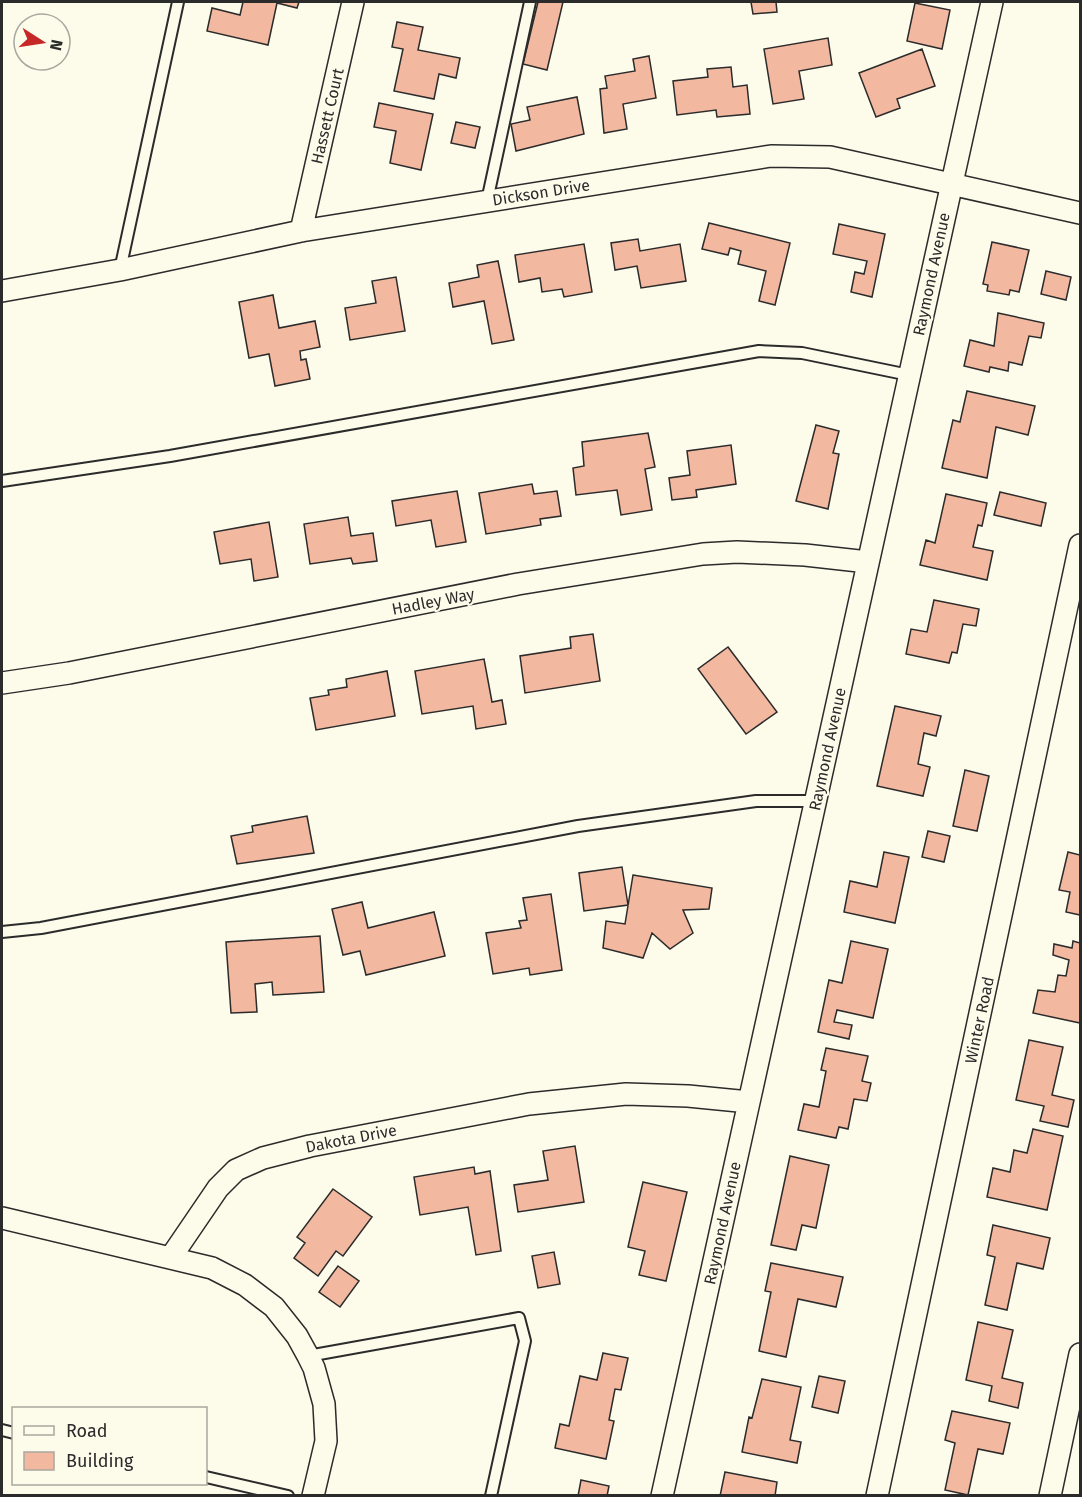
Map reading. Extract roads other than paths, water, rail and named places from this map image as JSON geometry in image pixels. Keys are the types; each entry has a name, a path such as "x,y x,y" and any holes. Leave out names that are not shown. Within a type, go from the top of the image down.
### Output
{"street":[{"name":"Hassett Court","path":"301,231 353,2"},
{"name":"Raymond Avenue","path":"662,1496 992,2"},
{"name":"Dickson Drive","path":"2,291 120,270 301,231 771,156 831,157 1080,213"},
{"name":"Winter Road","path":"877,1496 1080,545"},
{"name":"Hadley Way","path":"2,683 69,673 518,584 703,554 737,552 805,555 868,562"},
{"name":"Dakota Drive","path":"171,1257 218,1188 236,1170 263,1158 310,1146 529,1104 626,1094 688,1096 749,1102"},
{"path":"2,1218 212,1268 245,1285 274,1307 297,1336 308,1356 314,1368 324,1404 326,1441 313,1496"},
{"path":"1050,1496 1080,1354"}],"lane":[{"path":"120,270 178,2"},
{"path":"487,201 530,2"},
{"path":"984,2 992,2"},
{"path":"2,481 170,456 759,351 802,353 909,375"},
{"path":"2,932 53,926 578,826 756,801 816,801"},
{"path":"308,1356 519,1318 525,1341 491,1496"},
{"path":"207,1477 288,1496"}]}
